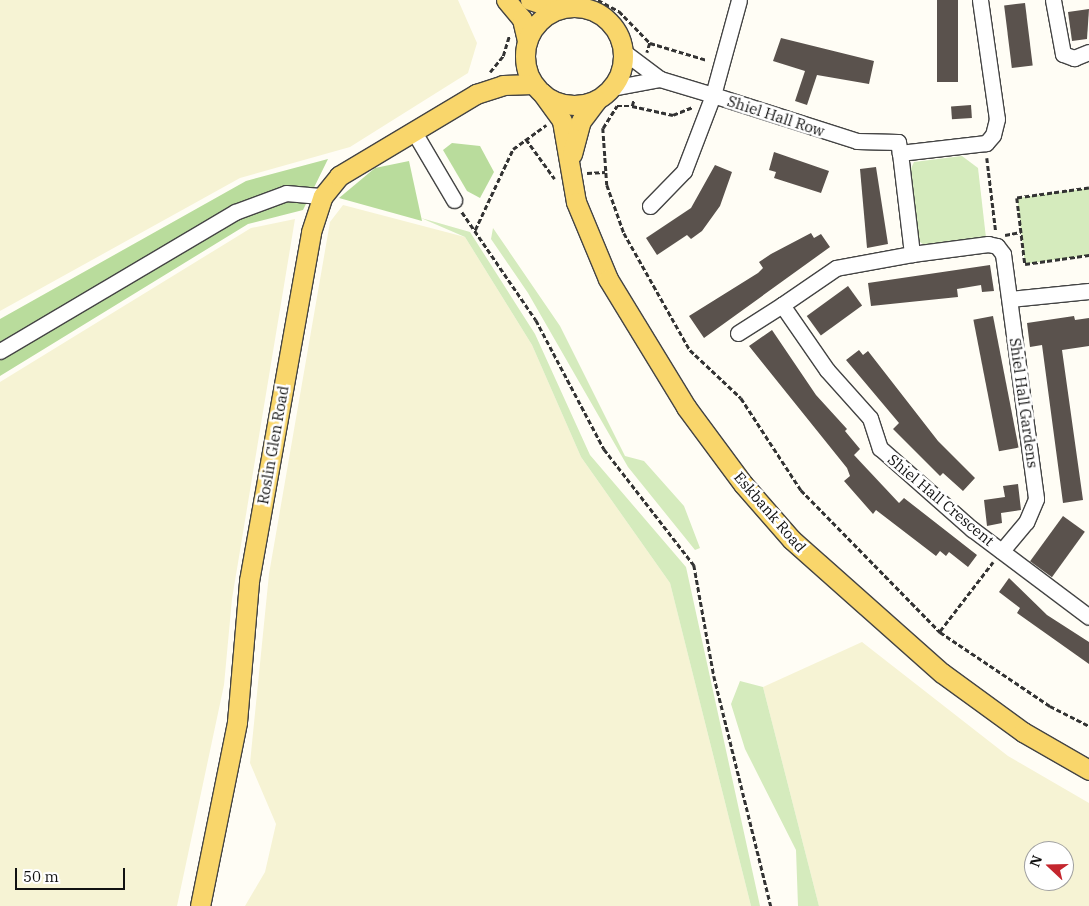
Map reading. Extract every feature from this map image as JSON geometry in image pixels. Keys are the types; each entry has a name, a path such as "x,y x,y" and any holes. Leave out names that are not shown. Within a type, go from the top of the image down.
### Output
{"main road":[{"name":"Eskbank Road","path":"506,0 522,19 527,40 525,59 538,88 556,108 571,158 584,229 608,279 686,407 743,484 792,540 935,667 1023,732 1089,770"},
{"path":"530,0 555,8 590,8 607,18 619,33 624,52"},
{"name":"Eskbank Road","path":"527,40 539,20 555,8"},
{"name":"Eskbank Road","path":"571,158 581,121 597,100 612,88 622,71 624,52"},
{"path":"503,85 525,59"},
{"name":"Roslin Glen Road","path":"200,906 237,722 249,581 311,232 323,196 339,176 476,94 503,85 538,88"},
{"name":"Eskbank Road","path":"538,88 567,105 597,100"}],"street":[{"path":"624,52 660,78 712,95 740,0"},
{"path":"738,333 836,268 912,254 900,153 986,143 994,135 997,119 980,0"},
{"path":"1053,0 1063,54 1074,58 1089,52"},
{"path":"612,88 660,78"},
{"name":"Shiel Hall Row","path":"650,206 684,170 712,95 857,141 898,142 900,153"},
{"path":"414,132 454,200"},
{"path":"0,351 235,212 286,193 323,196"},
{"name":"Shiel Hall Gardens","path":"912,254 997,246 1003,254 1036,499 1026,522 1002,551"},
{"path":"1010,299 1089,291"},
{"name":"Shiel Hall Crescent","path":"782,305 827,370 870,418 880,448 1002,551 1089,618"}],"path":[{"path":"476,94 475,85 496,66 506,40 522,19"},
{"path":"650,43 721,64"},
{"path":"632,106 673,115 693,107 707,110"},
{"path":"603,128 612,208 690,350 741,398 801,490 940,632 1050,706 1089,726"},
{"path":"475,230 506,161 526,139"},
{"path":"986,143 996,236 1021,232"},
{"path":"1089,188 1017,198 1026,264 1089,255"},
{"path":"454,200 536,320 604,449 694,565 714,676 771,906"},
{"path":"940,632 1002,551"}],"shaded area":[{"path":"0,0 458,0 477,43 468,73 350,147 240,178 0,311"},
{"path":"343,205 465,237 532,345 581,457 670,583 751,906 245,906 265,872 276,824 250,763 269,574 330,222"},
{"path":"295,219 232,599 224,685 177,906 0,906 0,382 251,228"},
{"path":"862,642 1008,756 1089,803 1089,906 819,906 763,687"}],"green space":[{"path":"452,143 480,146 494,172 480,198 467,191 443,150"},
{"path":"962,156 978,168 986,238 926,246 917,240 909,173 914,162"},
{"path":"328,159 303,210 248,224 0,376 0,319 246,181"},
{"path":"409,161 422,221 339,198 375,168"},
{"path":"1089,188 1089,255 1025,264 1017,198"},
{"path":"421,218 470,232 535,334 590,455 686,567 760,906 751,906 670,583 581,457 532,345 465,237"},
{"path":"493,228 560,326 625,456 644,461 684,506 700,548 695,550 628,467 528,293 491,239"},
{"path":"740,681 763,687 819,906 798,906 796,850 745,749 731,704"}],"building":[{"path":"937,0 958,0 958,82 937,82"},
{"path":"1025,3 1033,66 1012,68 1004,6"},
{"path":"1089,9 1087,39 1072,41 1068,12"},
{"path":"781,38 874,61 869,84 817,75 807,105 795,101 805,71 773,61"},
{"path":"971,105 972,118 952,119 951,106"},
{"path":"774,152 829,171 821,193 774,178 776,172 769,170"},
{"path":"715,165 732,172 720,206 702,231 691,239 687,235 657,255 646,238 691,208"},
{"path":"876,167 888,244 867,248 860,169"},
{"path":"811,233 814,238 821,234 830,247 704,338 689,316 758,273 763,268 759,262"},
{"path":"990,265 994,291 982,292 981,285 957,289 958,297 871,306 868,283"},
{"path":"848,286 862,305 821,335 807,316"},
{"path":"993,316 1019,448 999,451 973,320"},
{"path":"1074,316 1075,320 1089,318 1089,346 1062,350 1083,500 1063,503 1042,345 1030,347 1027,323"},
{"path":"772,330 816,395 847,429 845,431 860,449 854,455 899,503 904,498 977,555 968,567 949,552 946,556 940,551 936,556 876,510 873,514 844,481 850,476 847,468 749,346"},
{"path":"859,350 863,355 868,351 938,441 975,478 963,491 943,473 940,476 893,429 899,423 846,360"},
{"path":"1018,484 1021,510 1001,513 1002,523 987,526 984,500 1005,497 1003,486"},
{"path":"1063,516 1085,532 1052,577 1030,561"},
{"path":"1009,578 1047,615 1089,642 1089,664 1017,613 1020,608 999,592"}]}
